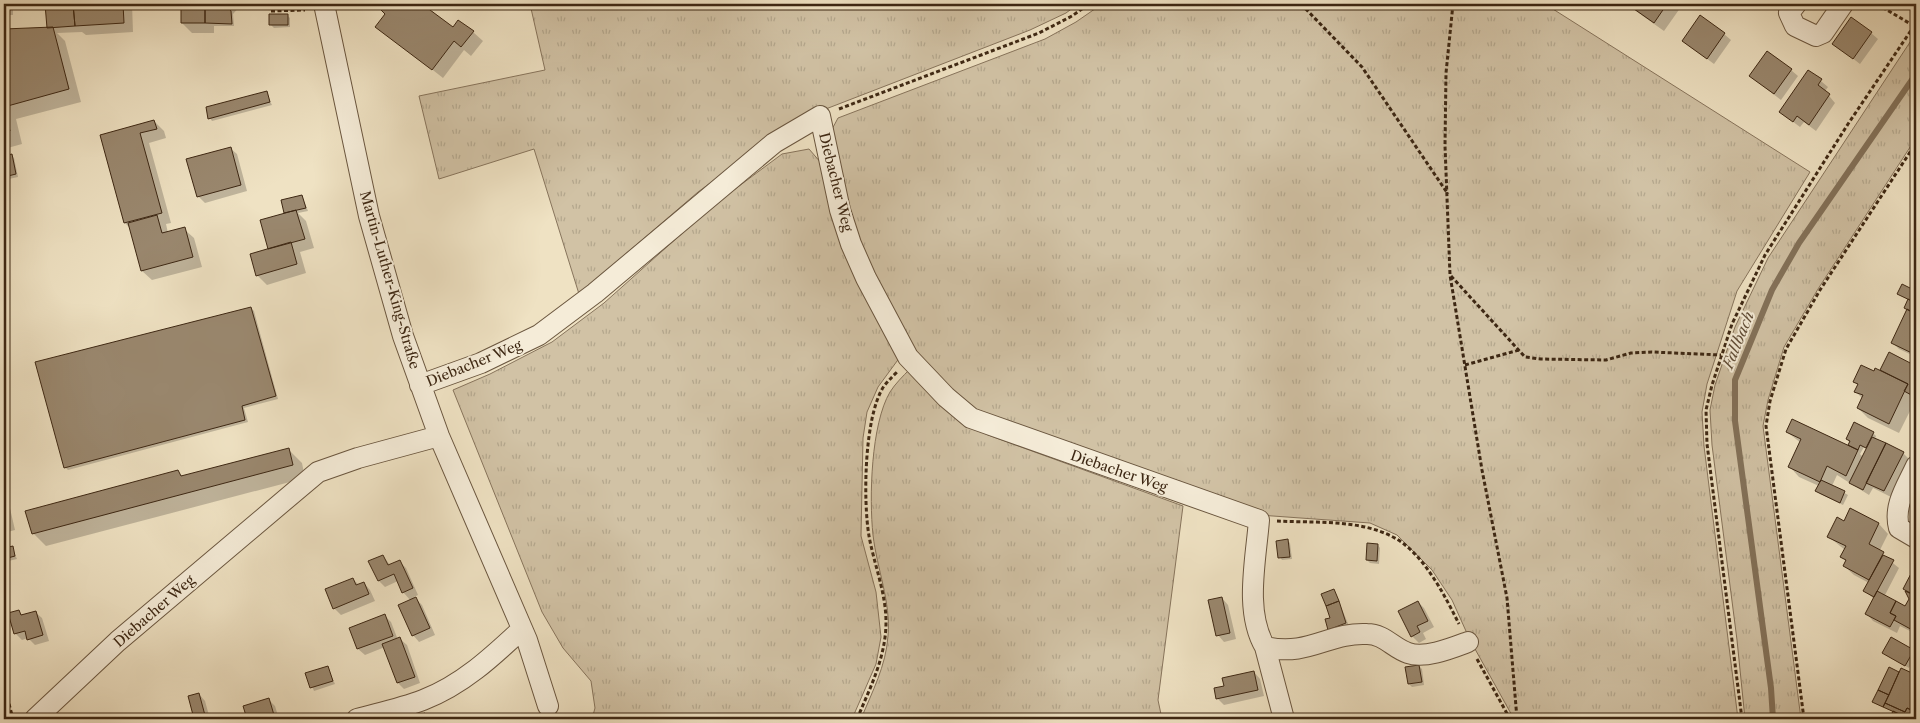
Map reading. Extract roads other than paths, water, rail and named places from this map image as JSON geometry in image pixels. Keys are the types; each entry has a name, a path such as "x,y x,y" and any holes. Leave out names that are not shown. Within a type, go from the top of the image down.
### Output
{"street":[{"path":"1796,4 1789,13 1795,26 1816,36 1823,33 1843,4"},
{"name":"Martin-Luther-King-Straße","path":"325,6 369,216 403,336 439,436 522,628 548,706"},
{"name":"Diebacher Weg","path":"420,385 481,363 539,335 595,293 774,143 820,116 840,210 851,244 908,357 946,397 971,418 1259,520 1253,589 1259,635 1266,646"},
{"name":"Diebacher Weg","path":"35,719 118,641 318,472 358,458 439,436"},
{"path":"1916,466 1898,506 1896,518 1899,528 1916,538"},
{"path":"357,719 424,700 453,685 488,662 522,628"},
{"path":"1284,719 1266,646 1282,650 1299,650 1366,633 1378,635 1408,653 1424,654 1468,642"}],"waterway":[{"name":"Fallbach","path":"1773,719 1771,688 1735,421 1735,380 1772,290 1799,243 1916,74"}]}
